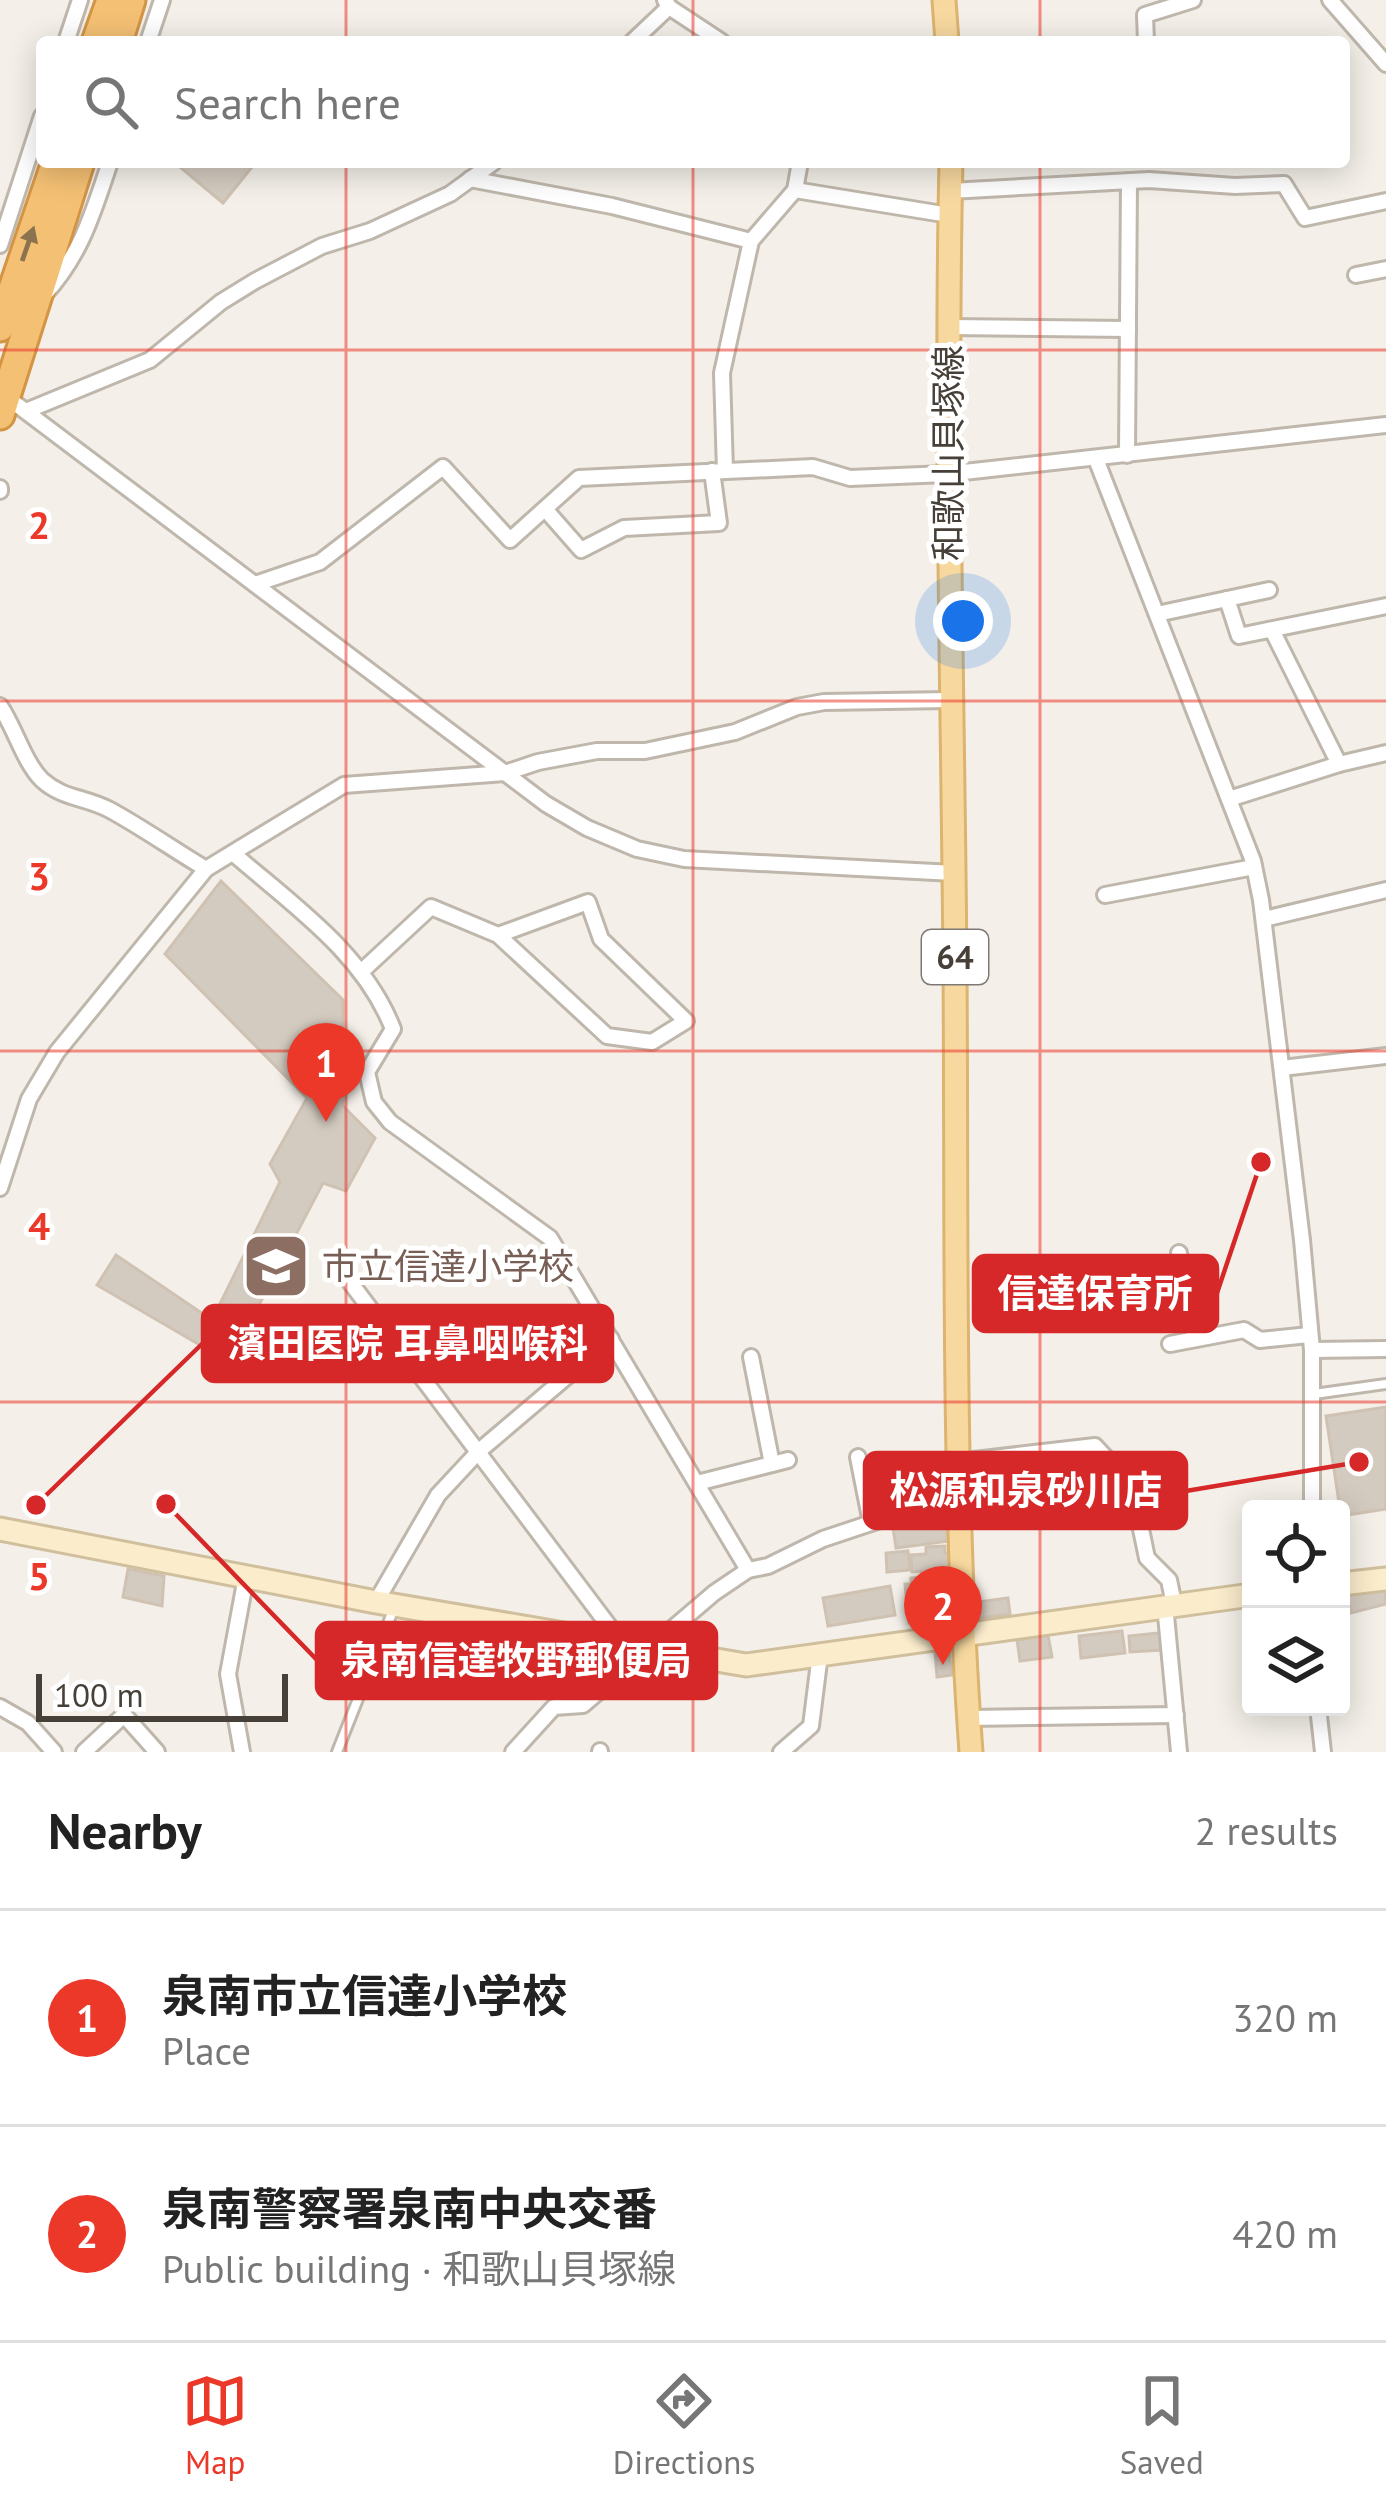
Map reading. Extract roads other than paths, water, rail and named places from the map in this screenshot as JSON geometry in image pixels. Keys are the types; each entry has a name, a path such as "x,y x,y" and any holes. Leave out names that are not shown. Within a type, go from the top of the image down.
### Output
{"highway":[{"path":"99,36 111,0"},
{"path":"120,36 131,0"},
{"path":"0,327 54,168"},
{"path":"8,404 78,168"}],"main road":[{"path":"944,0 947,36"},
{"name":"和歌山貝塚線","path":"951,168 946,474 954,874 956,1509 971,1752"}],"street":[{"path":"68,36 80,0"},
{"path":"150,36 162,0"},
{"path":"1148,36 1144,15 1193,0"},
{"path":"1330,0 1386,64"},
{"path":"638,36 667,4 713,36"},
{"path":"0,245 36,134"},
{"path":"36,303 68,269 86,237 108,168"},
{"path":"8,404 150,360 255,280 322,246 370,231 450,194 486,168"},
{"path":"545,509 581,550 624,528 718,523 722,373 751,241 795,190 799,168"},
{"path":"470,179 612,206 751,241"},
{"path":"950,191 1129,181 1284,184 1305,218 1386,201"},
{"path":"1127,455 1129,181"},
{"path":"795,190 950,215"},
{"path":"1356,275 1386,268"},
{"path":"948,327 1128,329"},
{"path":"8,404 505,773 587,828 684,860 954,874"},
{"path":"255,584 320,562 443,467 510,540 579,478 813,467 850,478 946,474 1386,425"},
{"path":"1096,459 1254,867 1303,1240 1312,1394 1312,1500"},
{"path":"1156,614 1269,590"},
{"path":"1226,599 1239,636 1386,606"},
{"path":"1272,630 1339,764"},
{"path":"0,1188 29,1099 57,1052 206,869 344,785 505,773 597,751 644,751 735,732 796,707 824,702 949,700"},
{"path":"0,706 38,776 68,798 104,806 206,869"},
{"path":"1229,800 1386,753"},
{"path":"235,855 362,971 393,1029 367,1072 374,1102 390,1122 550,1238 748,1570"},
{"path":"1105,896 1254,867"},
{"path":"1264,919 1386,890"},
{"path":"362,971 431,908 498,935 607,1036 652,1042 686,1021 601,939 588,902 498,935"},
{"path":"1282,1068 1386,1057"},
{"path":"1179,1253 1195,1339"},
{"path":"350,1282 622,1643"},
{"path":"1169,1344 1244,1330 1260,1340 1386,1348"},
{"path":"386,1603 438,1496 479,1451 611,1339"},
{"path":"697,1484 780,1462 751,1357"},
{"path":"957,1462 1094,1446 1132,1486 1147,1558 1169,1580 1179,1752"},
{"path":"859,1457 871,1523"},
{"path":"514,1752 554,1707 583,1706 714,1593 748,1570 901,1513 956,1509"},
{"path":"0,1529 386,1603 746,1664 1242,1596"},
{"path":"242,1752 229,1674 246,1576"},
{"path":"1350,1584 1386,1579"},
{"path":"782,1752 811,1726 820,1654"},
{"path":"0,1707 28,1723 54,1752"},
{"path":"84,1752 124,1715 157,1752"},
{"path":"969,1718 1176,1715"},
{"path":"1319,1716 1323,1752"}],"lane":[{"path":"1312,1394 1386,1384"},
{"path":"337,1752 386,1603"}],"place":[{"name":"泉南市立信達小学校","path":"326,1122"},
{"name":"信達保育所","path":"1261,1162"},
{"name":"市立信達小学校","path":"276,1266"},
{"name":"松源和泉砂川店","path":"1359,1462"},
{"name":"泉南信達牧野郵便局","path":"166,1504"},
{"name":"濱田医院 耳鼻咽喉科","path":"36,1505"},
{"name":"泉南警察署泉南中央交番","path":"943,1665"}]}
